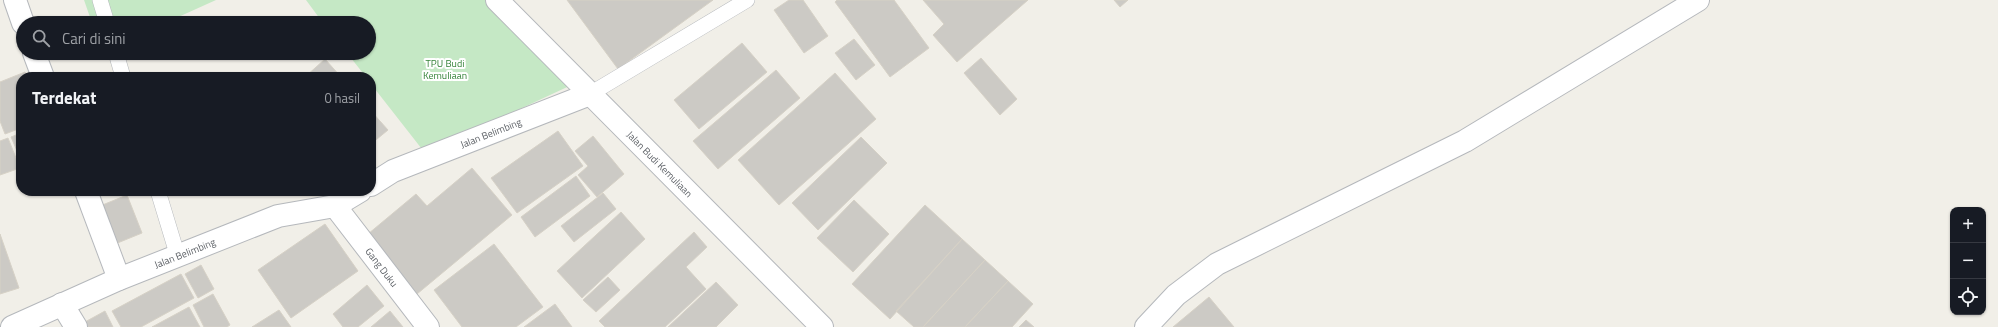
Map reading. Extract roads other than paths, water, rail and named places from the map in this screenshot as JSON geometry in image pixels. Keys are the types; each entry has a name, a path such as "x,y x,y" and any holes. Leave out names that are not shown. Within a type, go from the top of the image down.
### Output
{"street":[{"path":"15,0 21,16"},
{"name":"Jalan Budi Kemuliaan","path":"497,0 822,327"},
{"path":"1146,327 1176,295 1217,264 1465,141 1698,0"},
{"path":"37,60 41,72"},
{"name":"Jalan Belimbing","path":"376,182 393,171 590,94"},
{"path":"88,196 119,279"},
{"name":"Jalan Belimbing","path":"12,327 119,279 178,257 278,216 335,206 352,196"},
{"name":"Gang Duku","path":"335,206 428,327"},
{"path":"62,304 76,327"}],"lane":[{"path":"100,0 105,16"},
{"path":"590,94 747,0"},
{"path":"118,60 122,72"},
{"path":"160,196 178,257"}],"park label":[{"name":"TPU Budi Kemuliaan","path":"445,68"}]}
